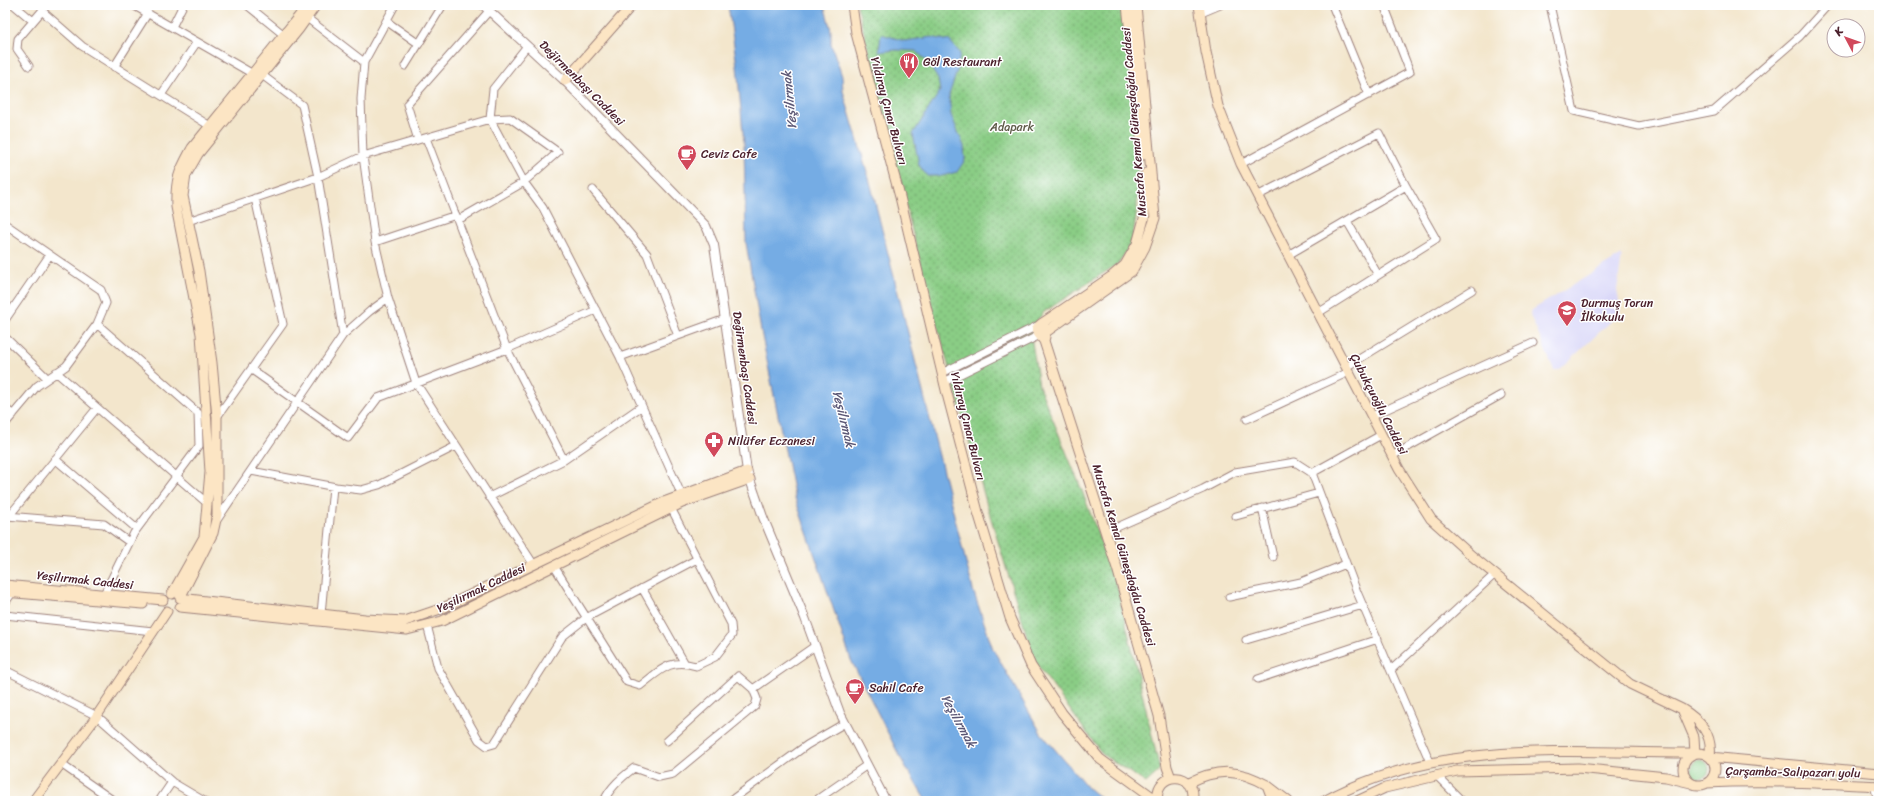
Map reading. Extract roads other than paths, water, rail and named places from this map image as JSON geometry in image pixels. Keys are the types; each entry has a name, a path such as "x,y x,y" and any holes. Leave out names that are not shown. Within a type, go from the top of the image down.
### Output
{"main road":[{"path":"178,600 214,533 216,522 217,417 199,271 183,196 186,175 198,154 284,35 308,5"},
{"path":"164,605 173,612 204,537 210,472 201,334 176,207 175,187 180,171 192,148 307,18 316,5"},
{"path":"565,81 632,5"},
{"name":"Yıldıray Çınar Bulvarı","path":"852,5 856,33 900,197 943,377 978,512 1010,618 1031,666 1062,713 1100,759 1158,801"},
{"name":"Mustafa Kemal Güneşdoğdu Caddesi","path":"1127,5 1133,18"},
{"name":"Mustafa Kemal Güneşdoğdu Caddesi","path":"1133,18 1136,5"},
{"name":"Çubukçuoğlu Caddesi","path":"1200,9 1206,52 1218,106 1241,164 1392,456 1431,518 1495,574 1630,684 1682,709 1695,717 1704,726 1709,739 1711,750 1710,757"},
{"path":"1042,332 1125,265 1137,244 1145,215 1146,173 1136,96 1133,18"},
{"name":"Mustafa Kemal Güneşdoğdu Caddesi","path":"1042,332 1106,532 1159,716 1167,767 1171,778"},
{"name":"Yeşilırmak Caddesi","path":"178,600 364,619 405,620 443,608 664,502 749,475"},
{"name":"Yeşilırmak Caddesi","path":"178,600 407,630 442,621 671,508 749,475"},
{"name":"Yeşilırmak Caddesi","path":"5,584 104,594 164,605"},
{"name":"Yeşilırmak Caddesi","path":"8,593 164,605"},
{"path":"33,801 96,716 153,632 167,595 178,600"},
{"path":"1682,709 1694,737 1695,754"},
{"path":"1324,801 1360,783 1402,769 1430,762 1462,757 1508,753 1705,754 1713,760 1715,771 1711,780 1702,785 1666,777 1578,768 1457,771 1385,788 1357,801"},
{"path":"1691,783 1684,775 1684,764 1690,756 1695,754"},
{"name":"Çarşamba-Salıpazarı yolu","path":"1710,757 1879,773"},
{"path":"1188,782 1205,774 1223,772 1253,777 1267,785 1288,801"},
{"path":"1158,801 1158,789 1161,784 1171,778 1177,777 1188,782 1194,793 1192,801"},
{"name":"Çarşamba-Salıpazarı yolu","path":"1707,783 1852,783 1877,786"},
{"path":"1267,785 1273,801"}],"street":[{"path":"14,5 33,21"},
{"path":"29,66 17,49 18,39 47,5"},
{"path":"134,5 197,42 257,74 302,105 318,177 343,335"},
{"path":"172,27 184,5"},
{"path":"247,5 284,35"},
{"path":"395,5 364,62 361,98 363,156 375,242 388,298 416,384 534,565"},
{"path":"405,66 442,5"},
{"path":"1200,9 1219,5"},
{"path":"1332,5 1369,95"},
{"path":"1241,164 1410,72 1384,5"},
{"path":"1550,5 1574,112 1639,126 1714,110 1800,36 1828,5"},
{"path":"418,140 407,104 486,8"},
{"name":"Değirmenbaşı Caddesi","path":"486,8 565,81 706,226 714,245 749,475 763,517 845,723 886,801"},
{"path":"42,12 82,46 210,126"},
{"path":"114,67 148,13"},
{"path":"307,18 364,62"},
{"path":"386,21 419,44"},
{"path":"161,95 197,42"},
{"path":"527,46 493,89 490,119 524,182 542,208 620,357 682,496"},
{"path":"188,221 318,177 363,156 490,119 510,118 558,152 524,182 457,217 375,242"},
{"path":"1257,196 1379,133 1406,186 1436,239 1318,313"},
{"path":"426,138 507,349 564,460"},
{"path":"1288,255 1406,186"},
{"path":"593,190 647,254 678,336"},
{"path":"217,417 252,370 283,324 255,198"},
{"path":"1347,221 1378,275"},
{"path":"5,224 101,290 106,303 97,324 66,366 37,386 5,424"},
{"path":"5,320 49,256"},
{"path":"1247,419 1347,370 1472,290"},
{"path":"216,522 343,335 370,311 388,298"},
{"path":"252,370 348,438 378,398 507,349 596,310"},
{"path":"620,357 725,319"},
{"path":"97,324 198,413 199,446 137,528 104,594"},
{"path":"943,377 1042,332"},
{"path":"5,337 47,378"},
{"path":"1372,416 1533,343"},
{"path":"56,372 207,503"},
{"path":"1392,456 1502,395"},
{"path":"489,497 564,460 642,406"},
{"path":"5,408 13,415"},
{"path":"7,516 97,408"},
{"path":"1312,473 1381,435"},
{"path":"251,471 333,487 361,490 379,485 456,446"},
{"path":"56,459 137,528"},
{"path":"1106,532 1203,489 1236,472 1295,462 1312,473 1346,564 1430,762"},
{"path":"321,614 333,487"},
{"path":"1236,516 1319,493"},
{"path":"554,566 627,682 640,686 670,664 684,662 696,666 715,657 732,635 731,624 671,508"},
{"path":"1262,508 1274,557"},
{"path":"7,516 104,524 129,542"},
{"path":"427,625 438,668 479,740 486,746 494,744 562,636 586,618 697,559"},
{"path":"1229,597 1301,582 1346,564"},
{"path":"1391,670 1495,574"},
{"path":"642,588 684,662"},
{"path":"5,603 8,593"},
{"path":"1246,640 1363,605"},
{"path":"5,615 153,632"},
{"path":"1258,679 1378,639"},
{"path":"753,689 815,646"},
{"path":"5,670 96,716 172,782 204,801"},
{"path":"604,801 607,794 619,780 634,768 659,777 673,774 755,706 757,699 753,689 738,676 667,741"},
{"path":"730,801 807,745 845,723"},
{"path":"61,764 114,801"},
{"path":"815,801 867,764"},
{"path":"1436,775 1462,801"},
{"path":"159,801 172,782"},
{"path":"1877,786 1878,801"}],"water":[{"name":"Yeşilırmak","path":"728,5 824,5 831,30 831,44 842,76 843,91 870,182 973,590 993,649 1041,733 1088,788 1104,801 926,801 900,757 851,660 794,495 761,331 746,243 744,144 737,66"},
{"path":"881,34 905,41 931,37 950,41 960,53 958,68 949,95 951,115 964,146 965,160 957,172 942,176 927,176 919,165 913,134 940,91 938,79 925,59 916,51 896,50 879,52"}],"place":[{"name":"Göl Restaurant","path":"909,79"},
{"name":"Ceviz Cafe","path":"687,171"},
{"name":"Durmuş Torun İlkokulu","path":"1567,327"},
{"name":"Nilüfer Eczanesi","path":"714,458"},
{"name":"Sahil Cafe","path":"855,705"}],"park label":[{"name":"Adapark","path":"1012,127"}]}
